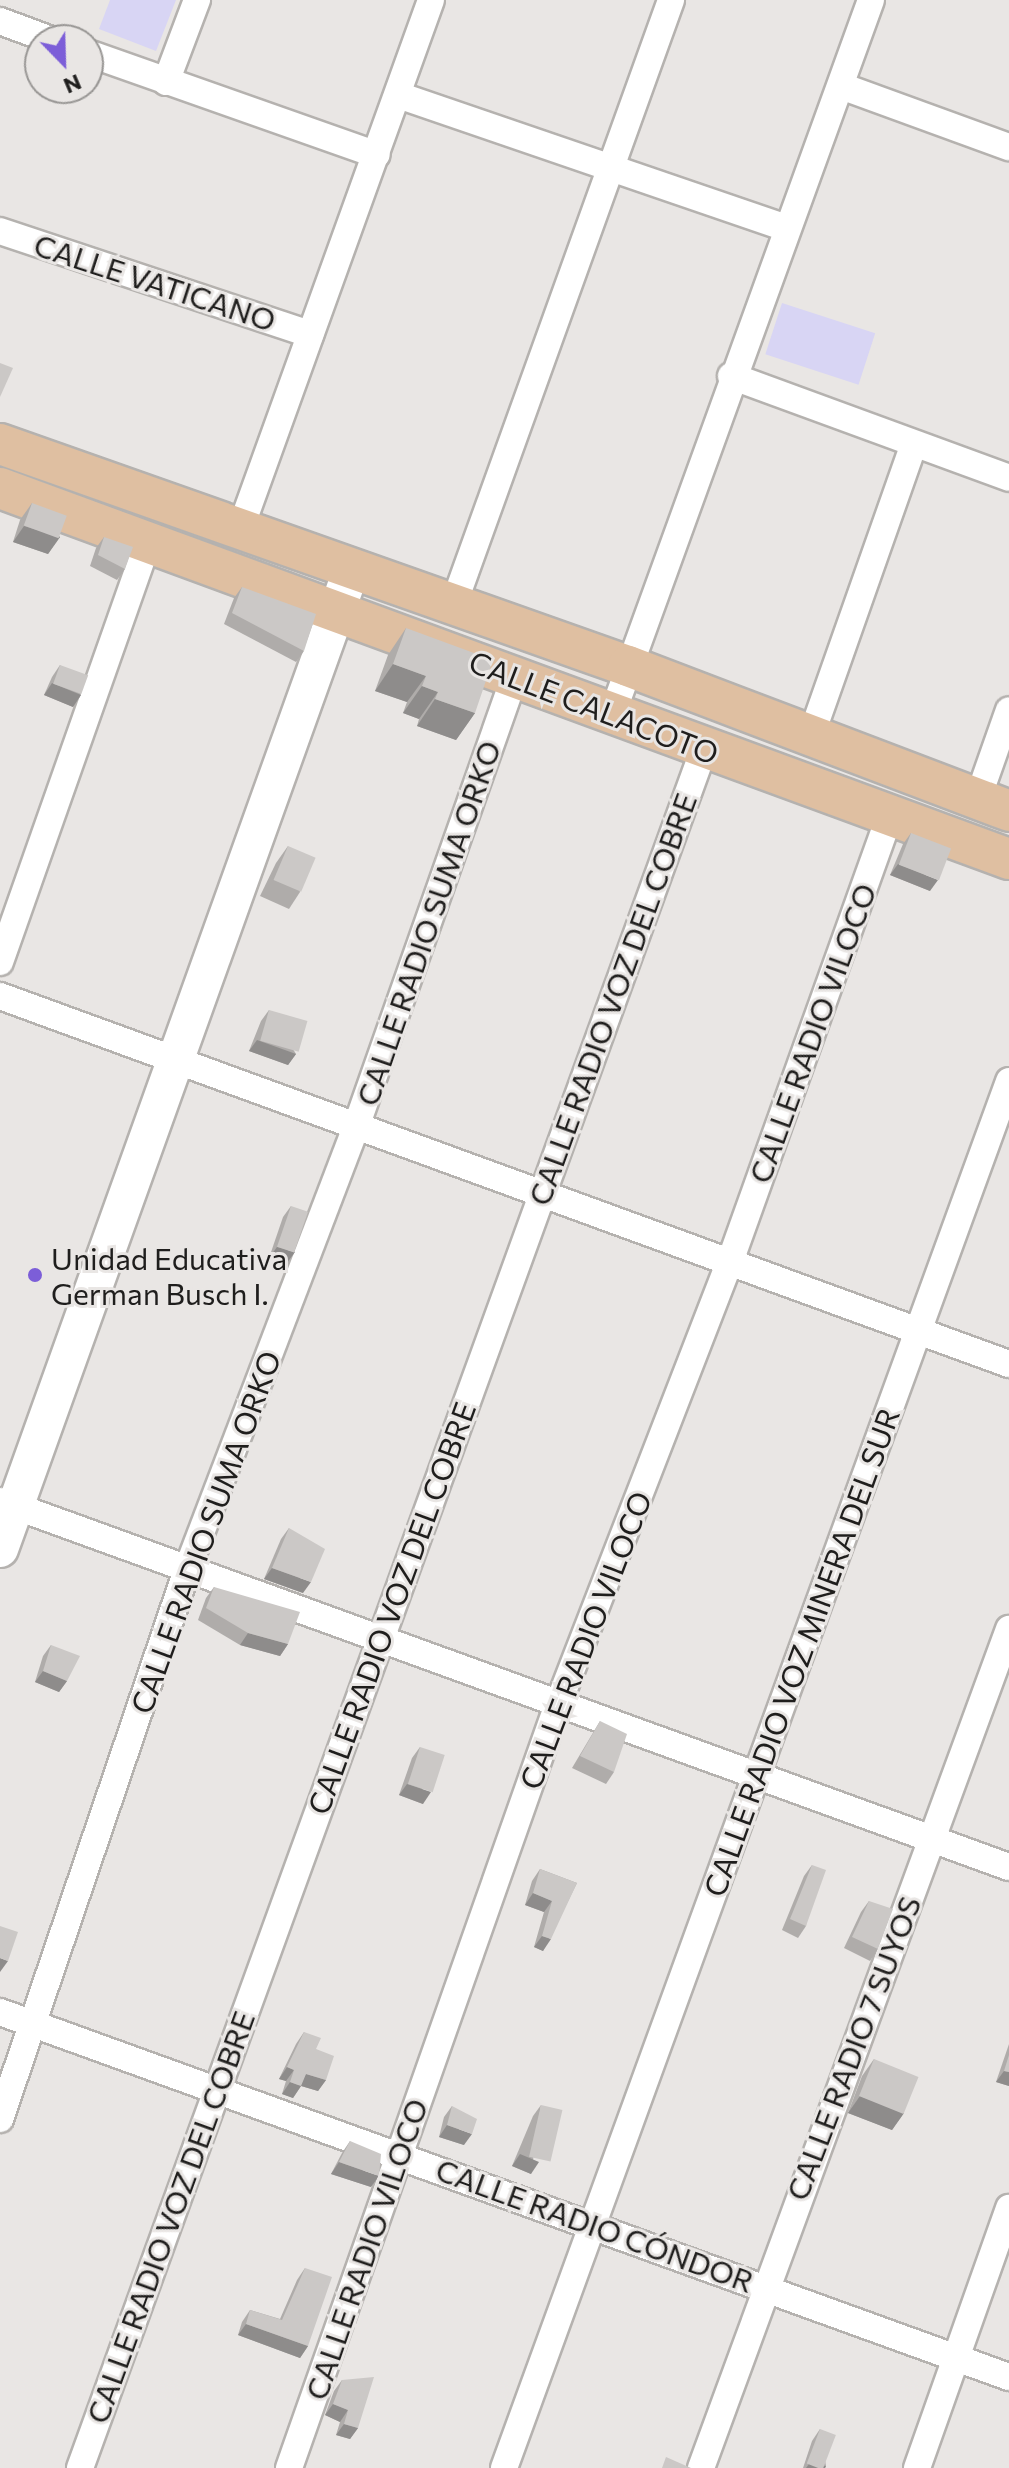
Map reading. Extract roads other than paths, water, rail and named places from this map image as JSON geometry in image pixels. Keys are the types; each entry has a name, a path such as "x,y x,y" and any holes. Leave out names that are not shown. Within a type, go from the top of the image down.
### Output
{"main road":[{"name":"CALLE CALACOTO","path":"0,444 351,571 628,666 810,739 993,806"},
{"name":"CALLE CALACOTO","path":"0,488 1009,859"}],"street":[{"path":"166,82 197,0"},
{"path":"240,530 431,0"},
{"path":"453,606 671,0"},
{"path":"613,712 731,376 871,0"},
{"path":"0,21 24,30"},
{"path":"104,59 377,155"},
{"path":"841,86 1009,147"},
{"path":"398,95 787,228"},
{"name":"CALLE VATICANO","path":"0,231 310,334"},
{"path":"731,376 1009,478"},
{"path":"810,739 914,444"},
{"path":"0,962 148,542"},
{"path":"0,1549 8,1503 351,571"},
{"name":"CALLE RADIO SUMA ORKO","path":"0,2119 188,1567 356,1127 515,676"},
{"path":"993,806 1009,710"},
{"name":"CALLE RADIO VOZ DEL COBRE","path":"80,2468 704,749"},
{"name":"CALLE RADIO VILOCO","path":"289,2468 557,1707 731,1259 890,815"},
{"path":"0,996 174,1056 356,1127 731,1259 1009,1364"},
{"name":"CALLE RADIO VOZ MINERA DEL SUR","path":"504,2468 596,2223 1009,1081"},
{"path":"8,1503 188,1567 754,1780 1009,1867"},
{"name":"CALLE RADIO 7 SUYOS","path":"701,2468 763,2286 1009,1629"},
{"name":"CALLE RADIO CÓNDOR","path":"0,2012 596,2223 1009,2377"},
{"path":"917,2468 1009,2208"}],"place":[{"name":"Unidad Educativa German Busch I.","path":"35,1275"}]}
